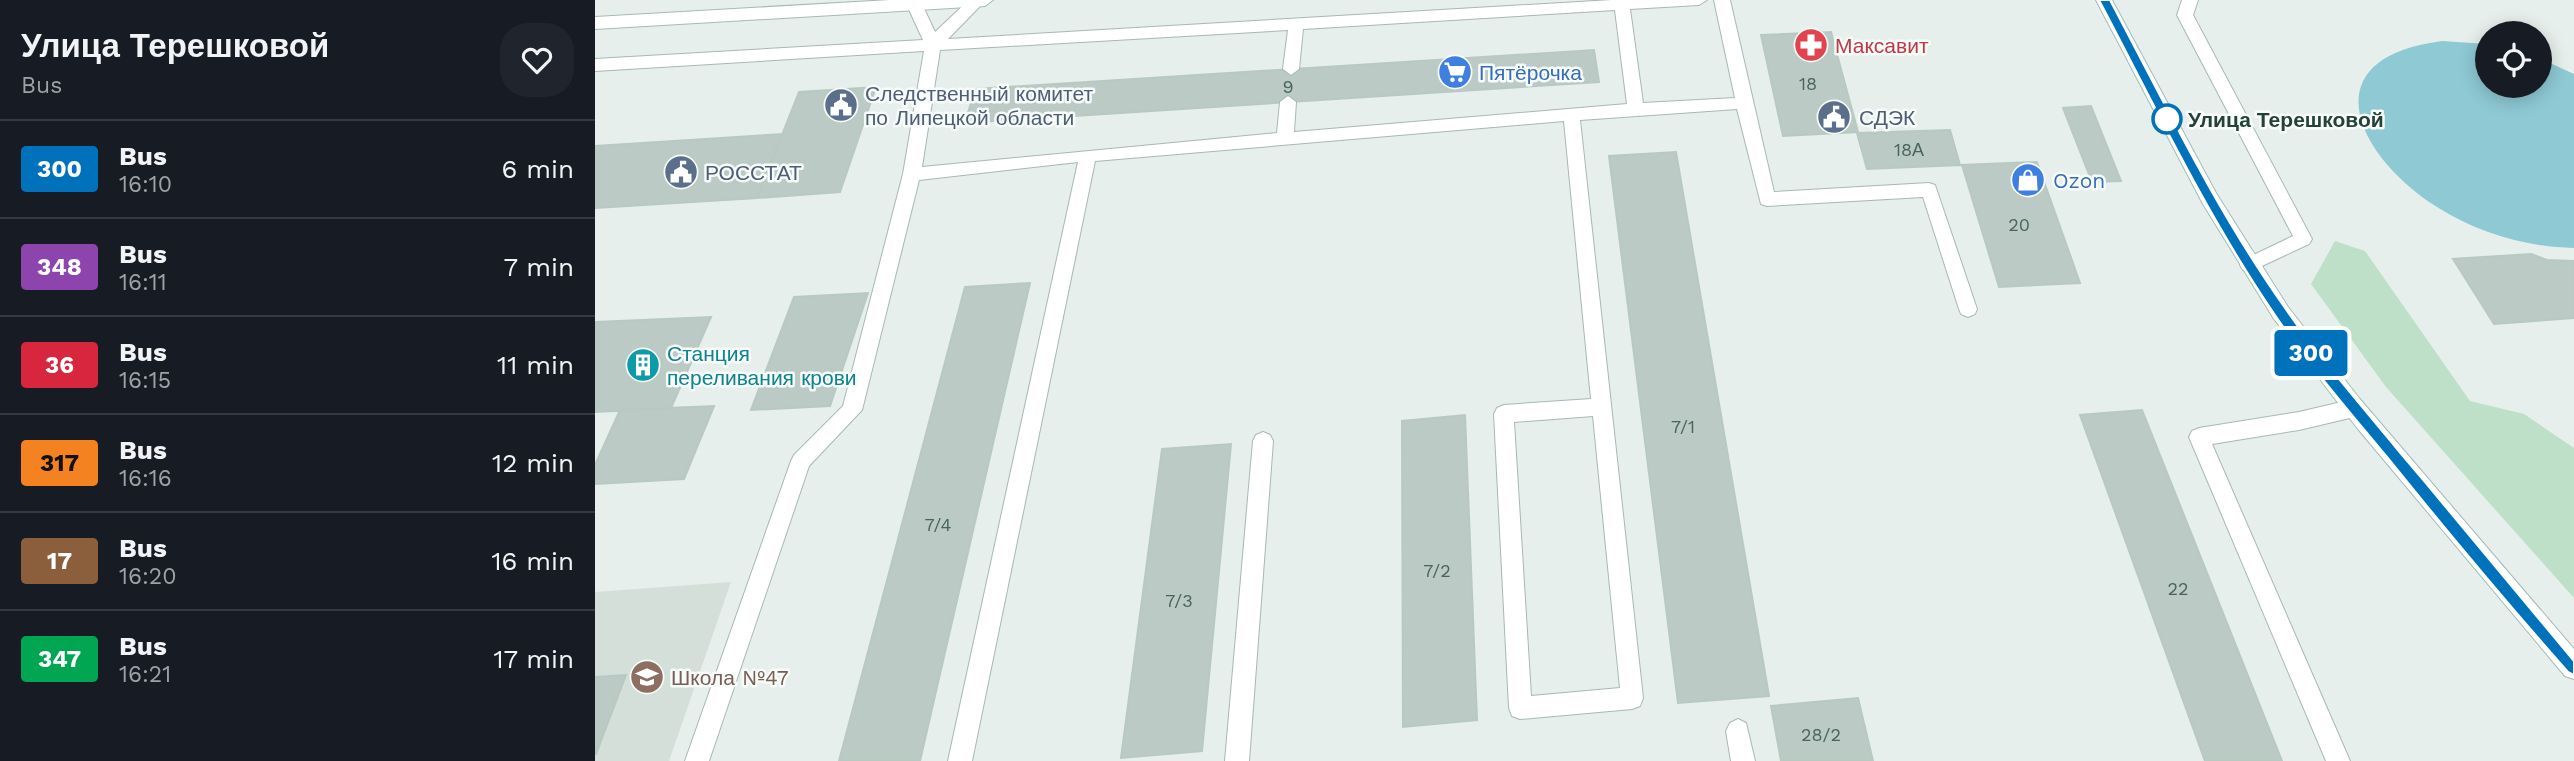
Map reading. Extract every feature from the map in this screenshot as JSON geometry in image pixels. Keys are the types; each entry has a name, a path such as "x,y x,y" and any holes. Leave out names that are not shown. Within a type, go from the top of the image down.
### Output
{"main road":[{"path":"595,23 985,0"},
{"path":"2104,0 2249,265 2281,313 2354,408 2574,667"}],"lane":[{"path":"933,44 978,0"},
{"path":"595,65 1699,0"},
{"path":"1722,0 1767,199 1929,190 1968,309"},
{"path":"2190,0 2185,15 2303,239 2249,265"},
{"path":"698,761 801,461 852,410 912,174 933,44 914,3"},
{"path":"1622,4 1636,109"},
{"path":"1291,69 1296,23"},
{"path":"1285,138 1288,102"},
{"path":"912,174 1087,155 1571,113 1744,103"},
{"path":"1571,113 1602,407 1632,698 1520,709 1504,414 1602,407"},
{"path":"960,761 1087,155"},
{"path":"2338,761 2199,437 2354,408"},
{"path":"1237,761 1263,441"},
{"path":"1738,731 1743,761"}],"shaded area":[{"name":"Школа №47","path":"731,582 669,761 595,761 595,592"}],"green space":[{"path":"2335,241 2365,251 2470,401 2524,414 2574,448 2574,598 2386,387 2311,284"}],"water":[{"path":"2442,41 2475,43 2475,98 2552,98 2552,64 2574,74 2574,248 2520,241 2469,224 2437,207 2409,186 2385,162 2368,137 2359,111 2361,88 2374,67 2400,51"}],"building":[{"path":"1831,32 1858,132 1783,136 1761,35"},
{"path":"1594,50 1599,82 965,123 975,89"},
{"path":"876,87 840,192 757,198 799,92"},
{"path":"2091,106 2121,181 2092,182 2063,108"},
{"path":"1950,130 1960,165 1867,169 1857,133"},
{"name":"РОССТАТ","path":"782,134 757,198 595,208 595,146"},
{"path":"1676,152 1769,696 1678,703 1609,156"},
{"path":"2037,162 2080,283 1999,287 1962,165"},
{"path":"2531,254 2547,260 2574,261 2574,318 2494,324 2453,259"},
{"path":"1030,283 920,761 839,761 965,287"},
{"path":"868,293 830,406 751,410 794,297"},
{"name":"Станция переливания крови","path":"711,317 671,408 595,412 595,322"},
{"path":"714,406 684,479 595,484 595,465 620,410"},
{"path":"2142,410 2282,761 2205,761 2080,415"},
{"path":"1465,415 1477,720 1403,727 1402,421"},
{"path":"1231,444 1202,751 1121,758 1162,449"},
{"path":"626,675 596,754 595,754 595,677"},
{"path":"1858,698 1873,761 1781,761 1771,706"}],"bus line":[{"name":"300","path":"2104,0 2249,265 2281,313 2330,379 2494,576 2574,667"}],"place":[{"name":"Максавит","path":"1811,45"},
{"name":"Пятёрочка","path":"1455,72"},
{"name":"Следственный комитет по Липецкой области","path":"841,105"},
{"name":"СДЭК","path":"1834,117"},
{"name":"Улица Терешковой","path":"2167,119"},
{"name":"РОССТАТ","path":"681,172"},
{"name":"Ozon","path":"2028,180"},
{"name":"Станция переливания крови","path":"643,365"},
{"name":"Школа №47","path":"647,677"}]}
